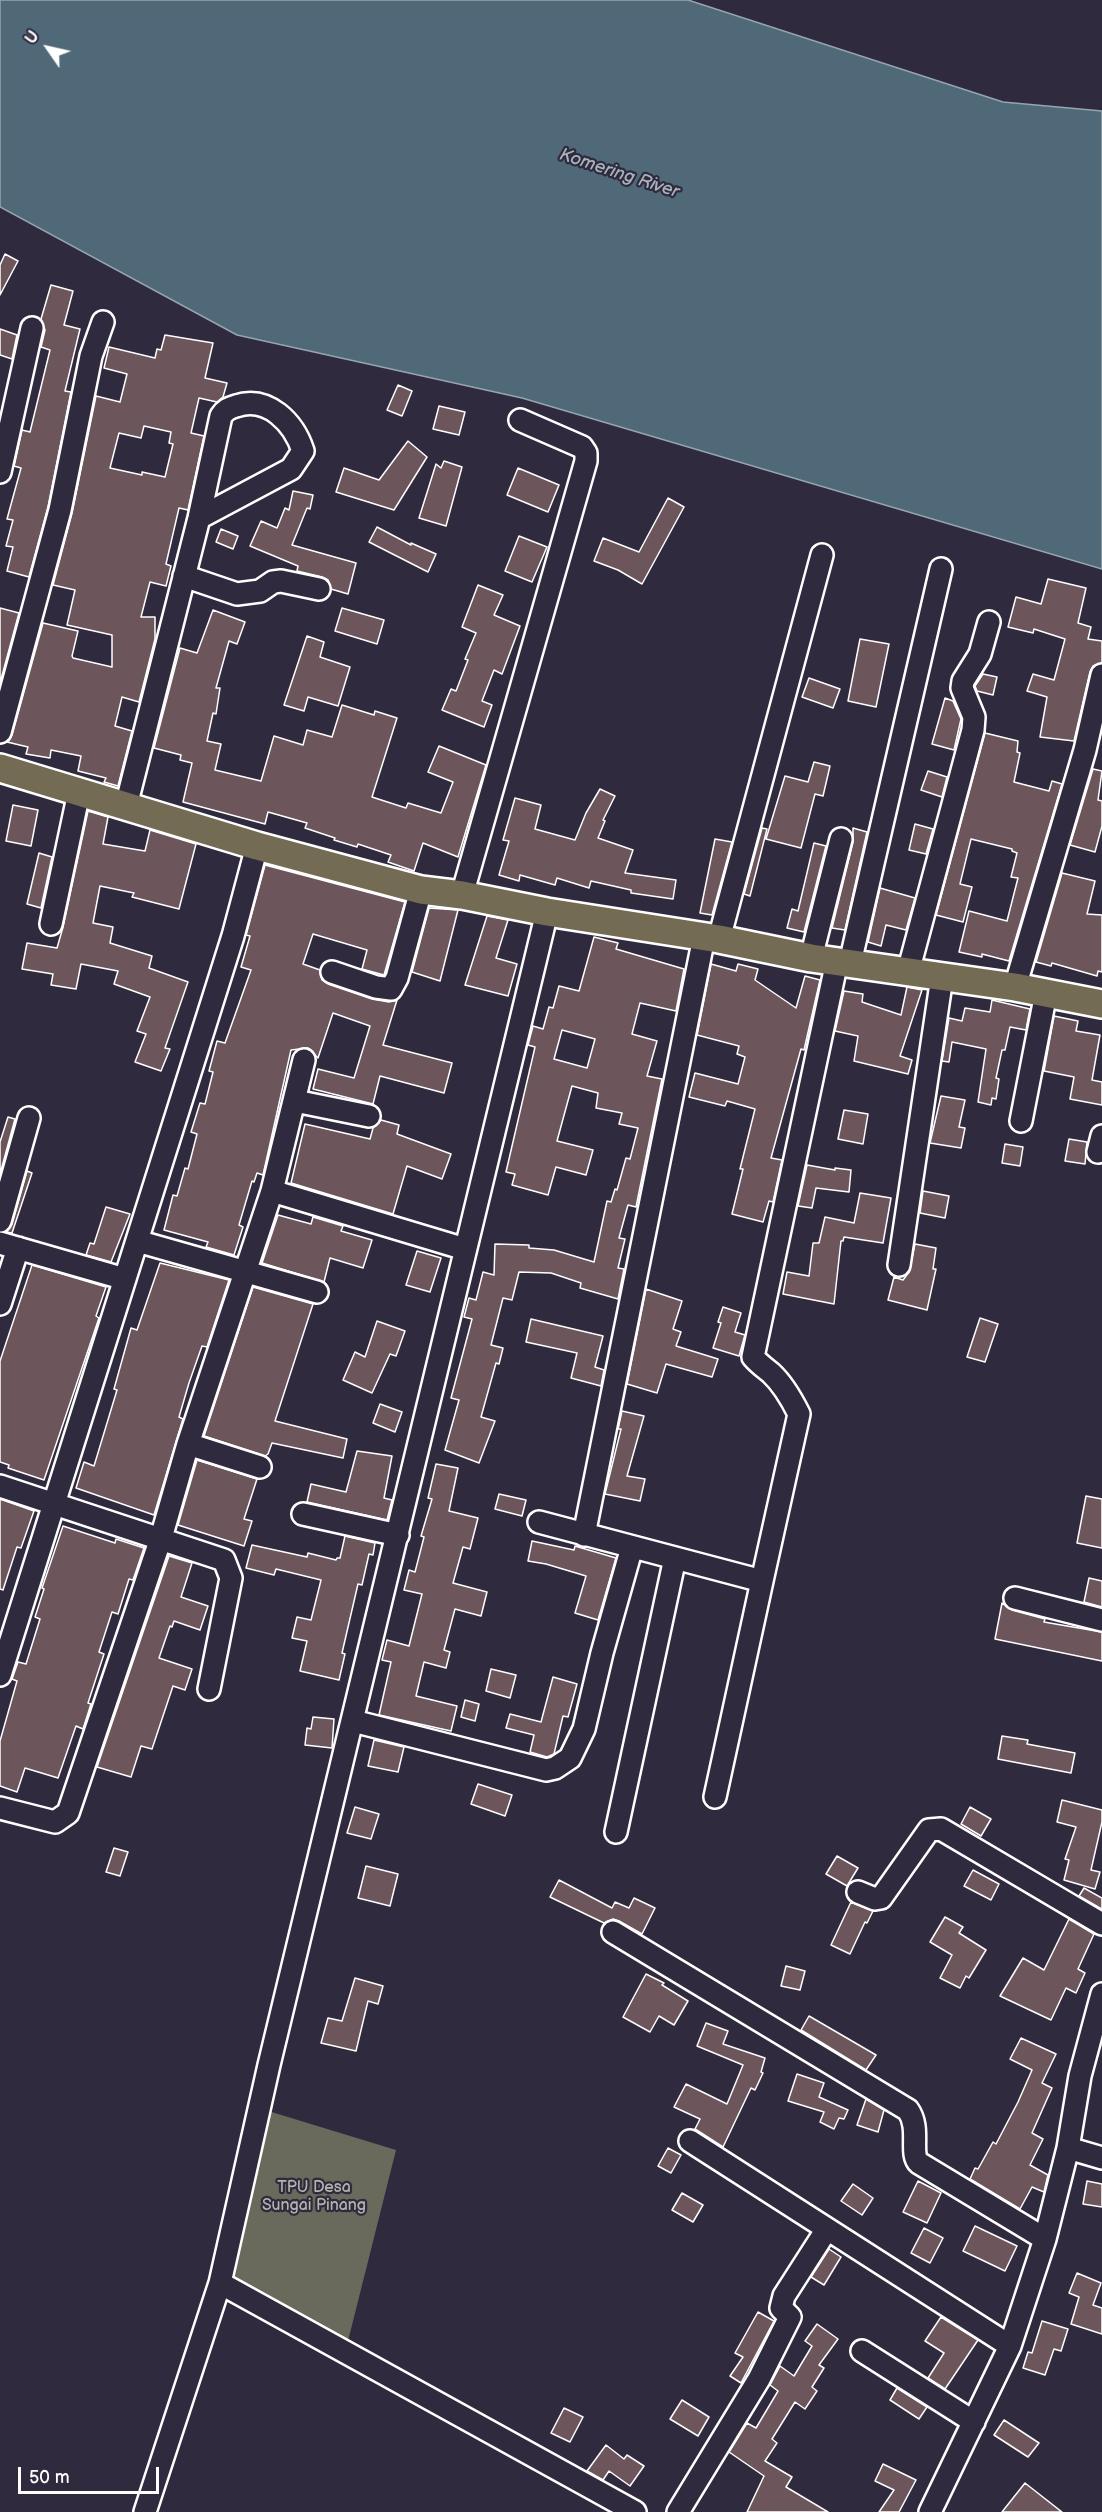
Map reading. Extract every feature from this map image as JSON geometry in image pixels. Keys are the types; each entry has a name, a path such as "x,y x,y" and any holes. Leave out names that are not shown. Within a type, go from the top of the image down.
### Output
{"main road":[{"path":"0,768 257,846 421,890 712,938 833,961 1015,987 1102,1004"}],"street":[{"path":"0,732 60,510 91,356 103,322"},
{"path":"0,472 32,328"},
{"path":"126,806 199,518 223,413 229,408 244,403 258,403 286,419 295,430 303,451 291,469 199,518"},
{"path":"462,895 586,461 586,453 582,447 520,420"},
{"path":"584,1535 712,938 822,555"},
{"path":"715,1797 798,1414 790,1398 772,1374 753,1357 833,961 941,569"},
{"path":"184,576 237,594 254,592 281,581 319,589"},
{"path":"908,972 973,730 975,717 962,688 963,681 980,654 989,622"},
{"path":"1015,987 1094,750 1102,675"},
{"path":"51,924 79,792"},
{"path":"833,961 841,839"},
{"path":"0,1675 232,936 257,846"},
{"path":"332,972 376,987 391,989 397,978 421,890"},
{"path":"145,2512 220,2283 269,2065 547,912"},
{"path":"899,1265 942,977"},
{"path":"1021,1121 1046,993"},
{"path":"0,1808 55,1822 68,1812 161,1538 188,1444 272,1191 304,1060"},
{"path":"295,1101 369,1116"},
{"path":"0,1221 29,1119"},
{"path":"272,1191 465,1249"},
{"path":"137,1241 317,1292"},
{"path":"0,1304 9,1245 125,1279"},
{"path":"188,1444 260,1467"},
{"path":"0,1486 224,1560 231,1578 209,1689"},
{"path":"303,1514 398,1535"},
{"path":"539,1522 762,1581"},
{"path":"353,1721 546,1770 555,1768 570,1758 584,1730 602,1653 633,1547"},
{"path":"616,1832 675,1558"},
{"path":"1015,1598 1102,1620"},
{"path":"858,1892 875,1899 881,1898 929,1830 940,1829 1102,1924"},
{"path":"613,1932 908,2110 915,2121 914,2156 919,2163 1045,2239"},
{"path":"930,2512 1011,2346 1045,2239 1068,2148 1080,2076 1102,1994"},
{"path":"690,2141 1011,2346"},
{"path":"1068,2148 1102,2158"},
{"path":"678,2512 782,2337 790,2317 781,2308 784,2296 827,2229"},
{"path":"220,2283 635,2512"},
{"path":"861,2351 974,2422"}],"green space":[{"name":"TPU Desa Sungai Pinang","path":"265,2110 396,2150 347,2345 227,2276"}],"water":[{"name":"Komering River","path":"0,0 688,0 1003,102 1102,111 1102,569 522,398 237,335 0,207"}],"building":[{"path":"5,254 18,261 0,295 0,265"},
{"path":"51,285 73,291 64,325 80,329 65,391 71,392 48,507 29,577 7,571 13,547 6,546 13,520 7,519 21,468 14,466 22,430 30,432 50,350 41,347 45,330 41,319"},
{"path":"0,329 17,335 12,359 0,355"},
{"path":"165,335 213,343 205,378 227,383 223,397 217,402 199,398 191,433 204,436 188,510 179,508 166,564 171,566 166,586 150,582 141,617 155,617 155,639 139,702 122,697 115,726 132,731 118,786 104,782 106,778 78,771 81,756 51,750 50,758 26,754 28,747 7,742 12,735 43,623 78,631 73,658 112,667 112,635 67,625 75,590 53,585 72,513 96,396 120,402 127,374 104,368 109,347 155,358 157,349 161,350","holes":["144,426 171,432 169,443 173,444 165,477 110,468 119,433 141,438"]},
{"path":"398,385 412,391 402,416 387,410"},
{"path":"439,406 465,412 459,435 433,429"},
{"path":"408,441 427,457 394,510 336,492 344,468 379,480"},
{"path":"444,461 462,467 446,526 419,518 436,464 441,468"},
{"path":"518,468 559,485 548,512 507,495"},
{"path":"293,491 313,495 310,509 307,508 292,545 356,563 348,594 331,589 328,580 322,577 297,571 298,566 250,546 261,521 277,528 285,508 289,510"},
{"path":"668,498 684,507 642,584 618,570 594,561 603,538 639,552"},
{"path":"377,527 411,545 411,543 436,554 428,572 369,542"},
{"path":"221,529 238,536 233,549 216,542"},
{"path":"519,536 547,547 532,582 505,571"},
{"path":"1048,579 1086,588 1078,623 1091,627 1088,639 1102,641 1102,663 1093,666 1090,672 1074,741 1040,737 1047,697 1027,691 1033,674 1054,680 1065,639 1034,629 1033,633 1008,627 1016,597 1041,604"},
{"path":"478,585 503,595 494,615 520,626 502,674 494,670 482,701 492,705 484,727 442,710 451,689 456,691 468,660 465,659 476,633 462,627"},
{"path":"0,608 19,613 0,683"},
{"path":"342,608 384,620 377,644 335,631"},
{"path":"213,610 245,622 237,644 229,641 216,688 220,688 216,714 213,713 207,741 221,744 215,770 261,781 274,736 303,745 307,730 332,737 342,705 374,715 375,711 397,718 372,797 406,808 408,803 441,813 453,782 428,772 439,746 486,765 458,857 423,843 414,871 388,862 391,855 358,844 357,847 334,840 335,838 305,828 307,823 268,812 265,824 183,802 192,763 180,760 181,755 154,748 180,648 197,653"},
{"path":"307,636 324,642 320,657 350,667 338,706 308,697 304,711 284,705"},
{"path":"860,639 889,644 876,707 848,701"},
{"path":"983,674 997,677 993,695 977,691 975,686"},
{"path":"809,678 840,689 833,708 802,697"},
{"path":"945,698 953,701 961,719 954,750 932,744"},
{"path":"985,733 1018,741 1017,752 1020,753 1014,782 1049,791 1052,781 1062,784 1009,961 982,954 982,957 959,952 969,911 1007,921 1018,878 1011,877 1017,853 1012,849 971,839 960,884 972,887 963,922 936,915"},
{"path":"814,762 830,766 823,796 815,794 801,848 766,839 785,776 808,782"},
{"path":"1093,769 1102,771 1098,800 1102,801 1102,826 1095,852 1070,845"},
{"path":"928,771 947,777 942,797 921,790"},
{"path":"600,789 615,796 603,820 605,821 598,838 633,850 625,873 676,880 673,899 631,893 631,890 591,881 589,888 557,878 555,885 520,875 519,881 499,875 509,841 503,840 515,798 541,805 535,829 575,840 586,813"},
{"path":"13,805 38,810 31,846 6,841"},
{"path":"88,811 108,817 103,844 145,851 150,830 196,844 179,909 132,897 134,893 100,886 93,923 113,927 110,943 152,956 149,968 188,982 165,1048 170,1049 161,1071 135,1062 146,1034 137,1031 150,997 114,984 118,971 81,964 76,989 51,985 53,974 22,969 27,943 57,948"},
{"path":"915,824 933,829 926,854 909,850"},
{"path":"762,828 767,829 750,896 744,894"},
{"path":"853,828 867,832 845,930 832,928 853,842"},
{"path":"715,839 732,842 712,915 700,913"},
{"path":"814,843 826,846 804,932 787,928 792,909 798,911"},
{"path":"39,853 52,857 41,908 27,904"},
{"path":"265,865 405,902 384,975 362,969 367,950 313,934 303,964 320,970 322,980 328,984 372,999 389,1002 397,1000 383,1045 452,1063 444,1093 380,1076 373,1104 313,1089 318,1069 354,1078 370,1026 333,1013 318,1058 308,1048 291,1050 263,1175 257,1173 254,1182 252,1181 239,1225 243,1227 234,1255 206,1247 208,1242 164,1230 173,1195 177,1196 185,1168 188,1169 197,1134 191,1132 200,1103 205,1104 213,1072 209,1071 217,1041 225,1043 251,970 241,967 250,936 246,935"},
{"path":"1062,873 1095,881 1087,914 1102,915 1102,972 1098,971 1097,976 1052,963 1051,966 1036,962"},
{"path":"880,888 915,898 906,930 886,925 881,946 868,942"},
{"path":"429,908 458,910 440,981 412,972"},
{"path":"487,916 508,920 496,958 517,964 508,996 465,985"},
{"path":"594,937 618,943 616,949 684,969 676,1011 640,1003 632,1034 657,1041 647,1076 662,1079 636,1207 628,1205 619,1238 625,1239 618,1268 624,1269 618,1299 580,1288 581,1283 551,1273 519,1272 512,1300 503,1298 491,1345 503,1348 499,1364 496,1363 481,1417 495,1421 479,1463 445,1450 459,1400 451,1398 472,1319 464,1317 469,1298 476,1300 483,1272 494,1275 495,1244 529,1245 529,1248 554,1250 594,1262 607,1201 611,1202 615,1189 617,1190 626,1158 630,1159 638,1128 619,1124 622,1113 596,1108 598,1093 572,1086 557,1141 593,1150 586,1175 556,1167 548,1195 512,1185 515,1174 506,1172 535,1047 528,1045 533,1026 543,1029 549,1007 553,1008 559,986 579,991","holes":["562,1030 595,1039 587,1068 554,1059"]},
{"path":"711,964 736,971 738,964 758,969 755,980 796,1008 805,976 820,980 804,1050 801,1049 771,1158 782,1160 773,1202 769,1201 763,1222 732,1214 743,1169 740,1169 755,1109 727,1101 725,1106 689,1097 695,1073 738,1084 745,1057 737,1054 739,1046 697,1035"},
{"path":"907,987 922,990 900,1056 912,1060 908,1074 854,1061 858,1036 835,1031 844,991 863,994 862,1002 901,1015"},
{"path":"992,1000 1030,1009 1026,1030 1010,1027 996,1078 999,1079 996,1099 992,1098 991,1105 978,1102 986,1049 952,1042 949,1062 942,1061 949,1018 962,1021 965,1008 990,1012"},
{"path":"1054,1016 1078,1021 1076,1031 1100,1035 1092,1080 1102,1082 1102,1105 1070,1099 1074,1077 1044,1071"},
{"path":"941,1096 965,1100 959,1127 965,1128 961,1148 930,1143"},
{"path":"844,1110 868,1114 863,1144 838,1139"},
{"path":"8,1117 15,1119 0,1174 0,1142"},
{"path":"381,1120 399,1125 397,1134 451,1154 442,1179 407,1166 393,1214 291,1183 305,1124 370,1139 373,1128"},
{"path":"1069,1139 1087,1142 1085,1164 1065,1161"},
{"path":"1005,1144 1023,1147 1020,1166 1002,1163"},
{"path":"807,1165 835,1170 835,1168 851,1170 849,1192 816,1188 812,1208 798,1206"},
{"path":"27,1171 32,1173 12,1233 6,1232 12,1224"},
{"path":"923,1191 949,1196 945,1218 920,1213"},
{"path":"860,1193 891,1198 883,1243 844,1237 841,1241 834,1304 783,1294 787,1272 809,1276 813,1243 819,1243 825,1217 854,1223"},
{"path":"106,1207 130,1214 111,1262 86,1255 90,1243 94,1244"},
{"path":"278,1215 311,1224 313,1217 343,1226 341,1231 372,1240 363,1268 330,1258 324,1282 262,1263"},
{"path":"915,1244 936,1248 933,1269 936,1269 927,1310 888,1300 894,1277 903,1280 909,1272"},
{"path":"417,1251 441,1258 430,1292 406,1285"},
{"path":"160,1263 229,1280 207,1347 202,1346 189,1383 179,1417 183,1419 154,1515 76,1488 84,1462 94,1466 117,1390 114,1389 131,1328 137,1330"},
{"path":"32,1265 106,1287 96,1316 99,1318 44,1480 8,1468 9,1465 0,1462 0,1361"},
{"path":"253,1287 313,1304 275,1421 347,1439 343,1458 272,1443 265,1456 204,1436"},
{"path":"646,1289 682,1301 673,1329 681,1332 676,1346 718,1359 712,1377 666,1364 657,1393 627,1384"},
{"path":"723,1307 741,1313 735,1332 745,1335 739,1356 713,1348 721,1323 718,1322"},
{"path":"980,1318 998,1324 985,1362 967,1357"},
{"path":"531,1319 603,1336 595,1367 604,1370 601,1386 571,1378 577,1353 526,1342"},
{"path":"377,1321 405,1331 396,1356 390,1354 372,1393 343,1380 355,1352 365,1357"},
{"path":"380,1404 402,1412 395,1432 373,1423"},
{"path":"622,1411 644,1416 627,1476 645,1479 640,1501 605,1494 621,1429 618,1429"},
{"path":"357,1451 392,1456 384,1498 392,1500 387,1520 307,1502 311,1484 346,1492"},
{"path":"197,1460 257,1479 244,1519 252,1521 244,1546 178,1525"},
{"path":"436,1464 458,1468 449,1511 478,1518 470,1549 463,1547 453,1583 487,1592 481,1616 455,1609 444,1650 450,1652 446,1668 424,1662 416,1696 457,1706 451,1731 379,1715 391,1662 382,1660 387,1640 409,1646 422,1594 404,1590 409,1570 415,1572 424,1537 421,1536 432,1499 428,1498"},
{"path":"499,1494 526,1500 522,1516 495,1509"},
{"path":"1086,1496 1102,1499 1102,1548 1077,1543"},
{"path":"0,1499 34,1511 21,1548 17,1547 3,1590 0,1589"},
{"path":"63,1526 115,1543 116,1539 144,1548 133,1580 129,1579 118,1614 112,1612 99,1652 104,1654 88,1703 91,1704 83,1729 76,1726 58,1778 25,1768 17,1792 0,1786 0,1741 17,1681 12,1679 18,1662 26,1664 40,1619 35,1617 44,1589 42,1588"},
{"path":"345,1536 375,1543 373,1555 369,1554 362,1585 358,1584 342,1653 345,1654 339,1680 300,1671 307,1641 292,1638 297,1617 311,1620 321,1580 276,1569 274,1575 246,1568 252,1545 307,1557 308,1553 336,1560 340,1558"},
{"path":"532,1541 574,1550 575,1546 616,1558 598,1620 575,1613 586,1576 528,1561"},
{"path":"169,1556 192,1563 181,1597 208,1606 200,1630 174,1621 172,1627 170,1626 159,1658 192,1669 185,1690 173,1686 152,1749 141,1746 131,1777 97,1767"},
{"path":"1089,1578 1102,1581 1102,1607 1084,1602"},
{"path":"1002,1603 1012,1610 1045,1619 1044,1622 1102,1632 1102,1661 995,1639"},
{"path":"491,1669 516,1675 510,1698 486,1691"},
{"path":"553,1677 577,1684 568,1717 563,1716 554,1754 547,1757 530,1752 534,1735 506,1728 510,1714 541,1722"},
{"path":"465,1700 479,1704 475,1721 461,1717"},
{"path":"313,1717 334,1719 332,1748 305,1745 307,1728 311,1729"},
{"path":"1002,1736 1028,1740 1027,1744 1075,1753 1071,1773 998,1759"},
{"path":"374,1740 404,1747 398,1772 368,1766"},
{"path":"478,1784 512,1795 505,1816 471,1804"},
{"path":"1062,1800 1102,1810 1102,1822 1091,1870 1100,1872 1095,1889 1064,1880 1069,1860 1065,1859 1076,1827 1057,1822"},
{"path":"355,1807 379,1814 371,1839 347,1833"},
{"path":"970,1807 991,1819 981,1836 961,1824"},
{"path":"114,1848 128,1852 120,1876 106,1872"},
{"path":"837,1856 858,1868 847,1886 826,1874"},
{"path":"366,1866 398,1874 390,1906 358,1898"},
{"path":"973,1870 999,1884 991,1900 964,1886"},
{"path":"559,1880 612,1908 615,1902 629,1908 634,1898 655,1908 642,1934 613,1919 604,1923 550,1897"},
{"path":"1084,1888 1102,1898 1102,1909 1079,1896"},
{"path":"851,1902 873,1911 867,1923 865,1922 850,1954 831,1945"},
{"path":"945,1917 963,1927 959,1933 986,1950 969,1978 966,1976 960,1988 940,1978 952,1955 930,1942"},
{"path":"1069,1919 1094,1934 1078,1969 1085,1973 1076,1993 1066,1988 1051,2020 1000,1996 1023,1958 1044,1970"},
{"path":"786,1966 805,1971 800,1990 781,1986"},
{"path":"646,1974 664,1983 662,1985 688,2001 674,2025 659,2016 650,2032 623,2017"},
{"path":"355,1978 383,1986 378,2004 368,2001 356,2051 321,2043 328,2018 342,2021"},
{"path":"809,2016 876,2055 866,2070 801,2030"},
{"path":"706,2023 728,2031 723,2044 765,2058 761,2072 763,2073 755,2090 751,2088 723,2147 695,2129 700,2119 674,2107 686,2084 727,2104 743,2065 697,2046"},
{"path":"1021,2038 1056,2054 1042,2083 1052,2088 1032,2133 1043,2139 1030,2165 1048,2175 1044,2192 1032,2187 1020,2209 970,2179 993,2142 996,2144 1032,2070 1010,2059"},
{"path":"797,2074 824,2083 819,2097 848,2110 844,2119 839,2118 834,2129 820,2122 824,2112 788,2101"},
{"path":"866,2099 884,2110 878,2132 857,2125"},
{"path":"668,2148 681,2155 671,2173 658,2166"},
{"path":"918,2181 941,2193 927,2223 903,2212"},
{"path":"1087,2181 1102,2184 1102,2207 1083,2204"},
{"path":"853,2184 873,2198 862,2215 841,2201"},
{"path":"682,2193 703,2205 693,2222 672,2210"},
{"path":"975,2226 1017,2246 1005,2271 963,2251"},
{"path":"924,2228 943,2238 930,2263 911,2253"},
{"path":"829,2249 841,2257 824,2285 811,2277"},
{"path":"1077,2273 1101,2283 1093,2305 1102,2308 1102,2334 1071,2324 1079,2297 1069,2293"},
{"path":"758,2312 774,2321 741,2383 730,2376 743,2357 735,2353"},
{"path":"941,2317 978,2340 945,2389 928,2378 944,2353 925,2341"},
{"path":"1042,2321 1068,2329 1061,2351 1054,2349 1045,2375 1023,2368 1028,2352 1032,2353"},
{"path":"817,2324 838,2339 819,2365 824,2368 812,2387 817,2391 805,2409 795,2402 772,2439 777,2443 765,2461 792,2477 786,2487 828,2512 747,2512 764,2476 729,2452 747,2423 756,2428 778,2391 770,2385 780,2366 794,2376 812,2346 805,2341"},
{"path":"897,2388 927,2407 919,2419 890,2400"},
{"path":"682,2400 709,2417 698,2436 670,2419"},
{"path":"564,2408 583,2417 570,2442 551,2433"},
{"path":"1004,2420 1039,2443 1028,2457 994,2435"},
{"path":"606,2445 624,2459 627,2455 644,2466 630,2486 609,2471 603,2480 587,2471"},
{"path":"883,2464 916,2480 899,2512 879,2512 894,2490 875,2481"},
{"path":"1025,2483 1062,2512 1002,2512"}]}
